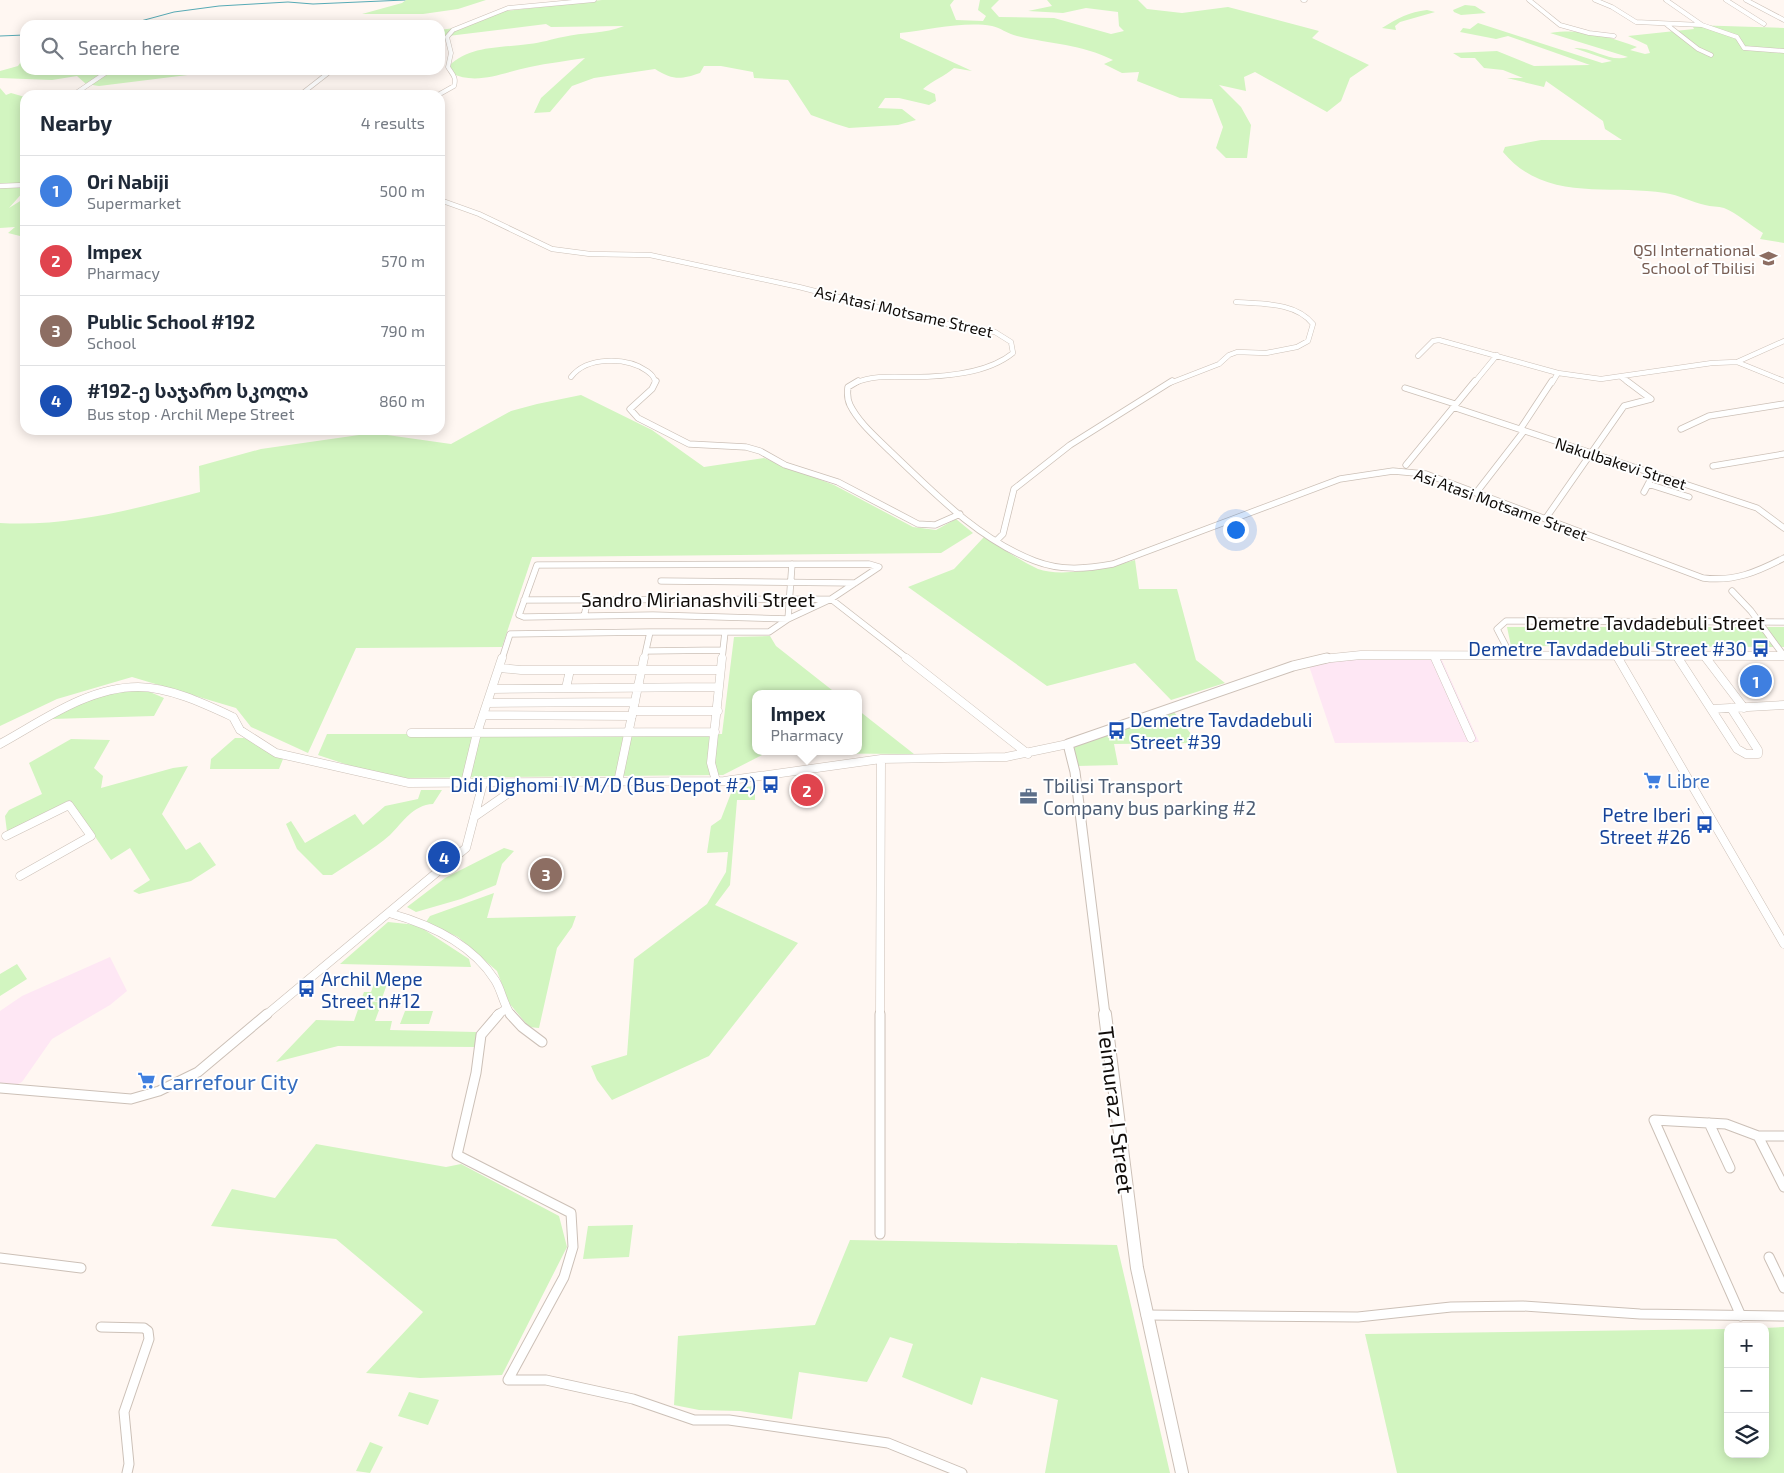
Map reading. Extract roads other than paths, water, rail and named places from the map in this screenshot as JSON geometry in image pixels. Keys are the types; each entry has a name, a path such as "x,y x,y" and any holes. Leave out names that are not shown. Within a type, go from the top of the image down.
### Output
{"main road":[{"name":"Demetre Tavdadebuli Street","path":"1068,744 1310,661 1361,655 1784,656"},
{"name":"Teimuraz I Street","path":"1068,744 1075,772 1132,1237 1146,1315 1182,1473"}],"street":[{"path":"445,91 454,86 456,80 454,73 448,67 451,54 447,38 453,30 508,8 594,0"},
{"path":"1529,0 1560,25 1589,33 1614,36"},
{"path":"1595,0 1624,14 1634,22 1702,25"},
{"path":"1666,0 1702,25 1736,37 1744,48 1784,51"},
{"path":"1726,0 1764,24"},
{"path":"1746,0 1784,20"},
{"path":"1665,24 1698,49 1711,55"},
{"path":"80,90 103,75"},
{"path":"306,90 326,75"},
{"path":"0,186 20,184"},
{"name":"Asi Atasi Motsame Street","path":"445,202 479,214 552,250 590,254 633,253 650,255 799,287 937,322 1002,334 1011,342 1013,353 1000,363 932,376 872,378 852,384 846,391 847,404 906,467 960,514 997,540 1048,566 1074,568 1126,560 1340,479 1373,472 1407,470 1426,474 1546,518 1684,572 1712,579 1728,580 1749,576 1784,558"},
{"path":"997,540 1003,534 1014,489 1070,445 1174,380 1219,364 1229,355 1237,352 1266,352 1289,348 1308,341 1313,324 1310,317 1295,309 1236,302"},
{"path":"1418,356 1433,341 1439,340 1558,373 1583,378 1621,377 1712,363 1737,362 1784,341"},
{"path":"1406,465 1497,355"},
{"path":"571,377 576,370 587,365 629,362 646,371 656,380 654,387 634,402 630,408 638,418 689,444 746,447 760,451 785,465 838,482 918,524 930,527 941,525 960,514"},
{"path":"1737,362 1784,380"},
{"path":"1476,493 1523,430 1558,373"},
{"path":"1546,518 1590,452 1624,406 1651,399 1621,377"},
{"name":"Nakulbakevi Street","path":"1405,388 1523,430 1757,508 1784,528"},
{"path":"1680,429 1709,416 1784,404"},
{"path":"1714,466 1784,454"},
{"path":"1644,492 1654,473"},
{"path":"1648,484 1689,497"},
{"path":"465,783 477,732 510,634 769,632 788,619 831,599 879,567 869,564 542,564 535,566 520,616 653,615 788,619"},
{"path":"788,619 792,564"},
{"path":"661,581 855,583"},
{"path":"1732,591 1759,622 1784,656"},
{"name":"Sandro Mirianashvili Street","path":"524,600 831,599 1028,754"},
{"path":"584,616 588,600"},
{"name":"Demetre Tavdadebuli Street","path":"1512,656 1498,636 1497,629 1506,621 1784,622"},
{"path":"618,782 650,632"},
{"path":"716,781 711,763 725,632"},
{"path":"646,651 723,650"},
{"path":"1434,655 1470,738"},
{"path":"1616,656 1784,944"},
{"path":"1677,656 1737,749 1746,754 1758,754 1758,750 1731,708"},
{"path":"1705,656 1719,678 1730,686 1744,708"},
{"path":"498,668 720,670"},
{"path":"566,688 570,670"},
{"name":"Demetre Tavdadebuli Street","path":"0,744 81,698 139,687 159,690 235,716 240,730 276,753 409,783 716,781 881,759 982,759 1028,754 1068,744"},
{"path":"492,689 718,687"},
{"path":"487,703 635,702"},
{"path":"1712,709 1784,705"},
{"path":"483,715 718,711"},
{"path":"411,733 715,732"},
{"path":"880,1234 881,759"},
{"path":"474,817 523,782"},
{"path":"0,1088 131,1099 159,1092 198,1072 466,848 483,783"},
{"path":"6,836 69,805 71,805 91,836 20,876"},
{"path":"389,913 412,919 458,944 478,960 495,981 506,1009 525,1032 542,1042"},
{"path":"506,1009 496,1016 481,1035 476,1073 457,1155 571,1213 573,1247 564,1277 508,1380 546,1380 633,1398 694,1420 729,1420 888,1443 962,1473"},
{"path":"1742,1316 1654,1120 1726,1124 1758,1136 1784,1136"},
{"path":"1709,1123 1730,1168"},
{"path":"1758,1136 1784,1187"},
{"path":"1769,1257 1784,1288"},
{"path":"0,1258 81,1268"},
{"path":"1146,1315 1358,1317 1400,1314 1451,1306 1558,1308 1640,1314 1784,1316"},
{"path":"101,1327 144,1328 148,1331 149,1339 124,1412 129,1464 127,1473"}],"waterway":[{"path":"144,20 174,12 219,6 288,2 313,4 405,0"},
{"path":"0,36 20,35"}],"place":[{"name":"QSI International School of Tbilisi","path":"1769,258"},
{"name":"Demetre Tavdadebuli Street #30","path":"1761,648"},
{"name":"Ori Nabiji","path":"1756,681"},
{"name":"Demetre Tavdadebuli Street #39","path":"1116,730"},
{"name":"Libre","path":"1653,780"},
{"name":"Didi Dighomi IV M/D (Bus Depot #2)","path":"770,784"},
{"name":"Impex","path":"807,790"},
{"name":"Tbilisi Transport Company bus parking #2","path":"1029,796"},
{"name":"Petre Iberi Street #26","path":"1705,825"},
{"name":"#192-ე საჯარო სკოლა","path":"444,857"},
{"name":"Public School #192","path":"546,874"},
{"name":"Archil Mepe Street n#12","path":"307,989"},
{"name":"Carrefour City","path":"146,1081"}]}
